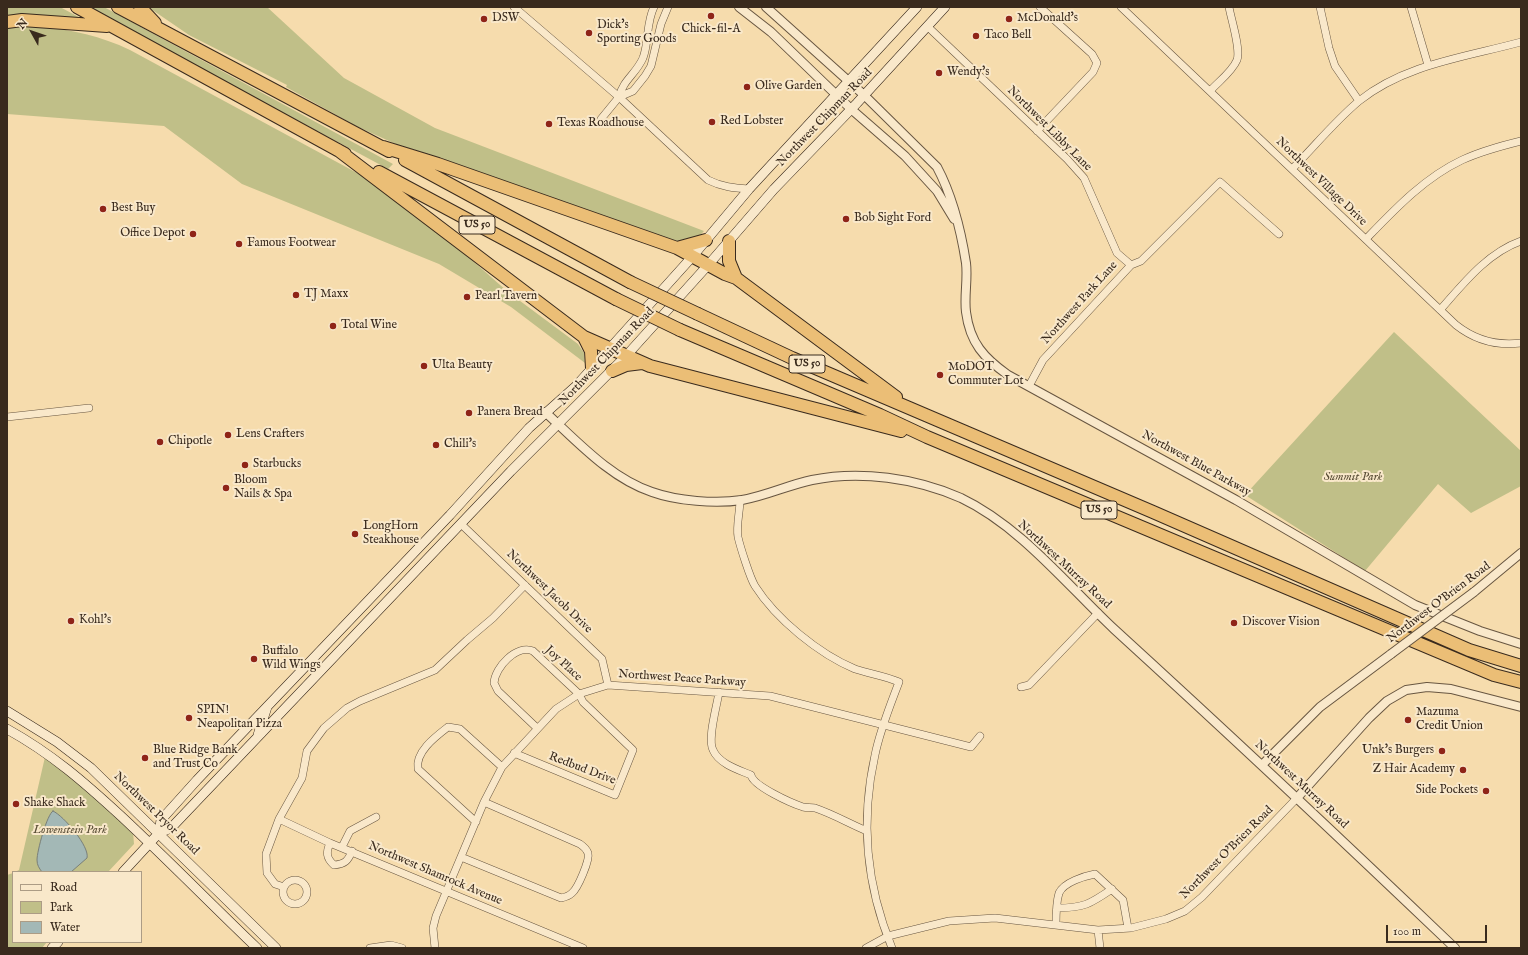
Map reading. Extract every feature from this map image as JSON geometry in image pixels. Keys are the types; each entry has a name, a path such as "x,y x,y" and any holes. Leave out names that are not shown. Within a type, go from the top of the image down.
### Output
{"highway":[{"path":"76,7 114,27"},
{"name":"US 50","path":"118,7 630,282 698,314 792,358 1469,650 1521,666"},
{"path":"140,7 163,31"},
{"name":"US 50","path":"7,22 22,20 114,27 338,150 616,299 680,330 880,415 927,437 1494,675 1521,682"},
{"path":"383,148 446,167 677,248 725,274 736,278 870,378 917,411"},
{"path":"338,150 584,337 643,363 854,420 927,437"},
{"path":"677,248 706,240"},
{"path":"729,241 729,262 736,278"},
{"path":"584,337 590,351 592,368"},
{"path":"612,371 626,365 643,363"}],"main road":[{"name":"Northwest Chipman Road","path":"159,833 161,820 468,496 545,412 576,386 692,257 749,189 917,7"},
{"name":"Northwest Chipman Road","path":"124,871 159,833 172,828 258,735 461,524 558,424 612,371 709,264 774,189 851,109 945,7"},
{"path":"461,524 460,514 468,496"},
{"path":"258,735 268,706"},
{"name":"Northwest Pryor Road","path":"7,711 57,742 91,768 276,948"},
{"name":"Northwest Pryor Road","path":"7,729 32,742 60,762 150,843 257,948"}],"street":[{"path":"514,7 619,97 708,180 725,187 749,189"},
{"path":"619,97 621,86 635,72 642,60 654,7"},
{"path":"600,118 619,97 633,91 651,66 661,24 668,7"},
{"name":"Northwest Blue Parkway","path":"739,7 771,32 836,95 922,174 937,191 958,226"},
{"name":"Northwest Blue Parkway","path":"766,7 864,95 938,167 945,181 958,226 966,265 966,312 971,332 985,357 1008,375 1233,498 1415,605 1480,631 1521,644"},
{"path":"1037,131 1093,72 1097,63 1092,54 1040,7"},
{"name":"Northwest Village Drive","path":"1120,7 1465,332 1484,341 1512,344 1521,343"},
{"path":"1210,91 1232,68 1237,59 1238,51 1228,7"},
{"path":"1320,7 1329,48 1335,66 1359,101"},
{"path":"1411,7 1428,65"},
{"name":"Northwest Libby Lane","path":"927,26 1084,178 1117,252 1131,265"},
{"path":"1292,169 1359,101 1391,81 1428,65 1521,42"},
{"path":"1366,239 1403,201 1434,175 1463,159 1486,150 1521,141"},
{"name":"Northwest Park Lane","path":"1029,386 1043,360 1131,265 1141,262 1220,182 1279,234"},
{"path":"1440,310 1482,265 1502,250 1521,241"},
{"path":"7,417 90,408"},
{"name":"Northwest Murray Road","path":"545,412 608,467 630,482 654,493 700,501 740,500 812,480 842,476 885,478 940,490 964,500 1012,531 1455,948"},
{"path":"740,500 738,536 754,585 769,604 793,630 836,658 856,669 888,677 899,682 883,725 875,754 868,797 867,831 868,860 875,897 892,948"},
{"name":"Northwest Jacob Drive","path":"461,524 602,659 608,685"},
{"name":"Northwest O'Brien Road","path":"1262,765 1320,707 1474,592 1521,553"},
{"path":"284,887 275,884 267,873 266,854 279,819 302,778 307,751 324,728 347,708 360,701 435,670 493,618 526,585"},
{"path":"1021,688 1029,685 1098,613"},
{"name":"Joy Place","path":"537,728 495,687 496,674 514,653 524,649 533,651 579,694"},
{"name":"Northwest Peace Parkway","path":"435,948 432,928 436,916 484,802 502,767 556,709 579,694 608,685 770,696 971,747 980,736"},
{"name":"Northwest O'Brien Road","path":"866,948 888,936 949,920 995,918 1098,930 1128,928 1166,919 1185,911 1202,897 1297,798 1369,718 1387,701 1406,690 1427,687 1451,689 1521,707"},
{"path":"719,692 712,736 712,749 716,756 733,767 751,775 752,779 758,785 784,798 804,807 814,808 867,831"},
{"name":"Redbud Drive","path":"514,753 615,795 633,750 583,702 579,694"},
{"path":"476,822 418,769 416,762 419,755 438,734 448,727 460,729 502,767"},
{"path":"461,857 561,898 571,894 576,889 588,860 588,853 585,848 580,844 484,802"},
{"path":"342,847 350,831 376,817"},
{"name":"Northwest Shamrock Avenue","path":"279,819 330,842 583,948"},
{"path":"330,842 327,854 328,860 334,865 342,864 348,860 352,851"},
{"path":"1056,925 1056,908 1060,892 1064,887 1088,875 1095,874 1123,900 1128,928"},
{"path":"1056,908 1077,908 1090,904 1112,889"},
{"path":"1098,930 1100,948"},
{"path":"370,948 391,945 402,948"}],"green space":[{"path":"7,7 60,7 88,22 7,19"},
{"path":"87,7 104,7 393,164 388,169"},
{"path":"148,7 267,7 344,78 435,128 704,231 695,241 680,243 409,150 358,127 286,87 287,85 189,35"},
{"path":"40,26 86,34 130,50 359,174 447,238 508,292 578,344 584,353 585,363 511,307 439,264 242,184 164,126 7,114 7,27"},
{"name":"Summit Park","path":"1394,332 1521,451 1521,486 1471,513 1438,484 1365,571 1245,495"},
{"name":"Lowenstein Park","path":"45,757 65,771 133,832 134,844 109,871 17,871 19,870"},
{"path":"12,873 12,943 46,943 42,948 7,948 7,875"}],"water":[{"path":"53,811 58,814 69,825 75,832 87,853 87,858 72,871 41,871 39,868 37,855 40,841"}],"place":[{"name":"Chick-fil-A","path":"711,16"},
{"name":"DSW","path":"484,19"},
{"name":"McDonald's","path":"1009,19"},
{"name":"Dick's Sporting Goods","path":"589,33"},
{"name":"Taco Bell","path":"976,36"},
{"name":"Wendy's","path":"939,73"},
{"name":"Olive Garden","path":"747,87"},
{"name":"Red Lobster","path":"712,122"},
{"name":"Texas Roadhouse","path":"549,124"},
{"name":"Best Buy","path":"103,209"},
{"name":"Bob Sight Ford","path":"846,219"},
{"name":"Office Depot","path":"193,234"},
{"name":"Famous Footwear","path":"239,244"},
{"name":"TJ Maxx","path":"296,295"},
{"name":"Pearl Tavern","path":"467,297"},
{"name":"Total Wine","path":"333,326"},
{"name":"Ulta Beauty","path":"424,366"},
{"name":"MoDOT Commuter Lot","path":"940,375"},
{"name":"Panera Bread","path":"469,413"},
{"name":"Lens Crafters","path":"228,435"},
{"name":"Chipotle","path":"160,442"},
{"name":"Chili's","path":"436,445"},
{"name":"Starbucks","path":"245,465"},
{"name":"Bloom Nails & Spa","path":"226,488"},
{"name":"LongHorn Steakhouse","path":"355,534"},
{"name":"Kohl's","path":"71,621"},
{"name":"Discover Vision","path":"1234,623"},
{"name":"Buffalo Wild Wings","path":"254,659"},
{"name":"SPIN! Neapolitan Pizza","path":"189,718"},
{"name":"Mazuma Credit Union","path":"1408,720"},
{"name":"Unk's Burgers","path":"1442,751"},
{"name":"Blue Ridge Bank and Trust Co","path":"145,758"},
{"name":"Z Hair Academy","path":"1463,770"},
{"name":"Side Pockets","path":"1486,791"},
{"name":"Shake Shack","path":"16,804"}]}
